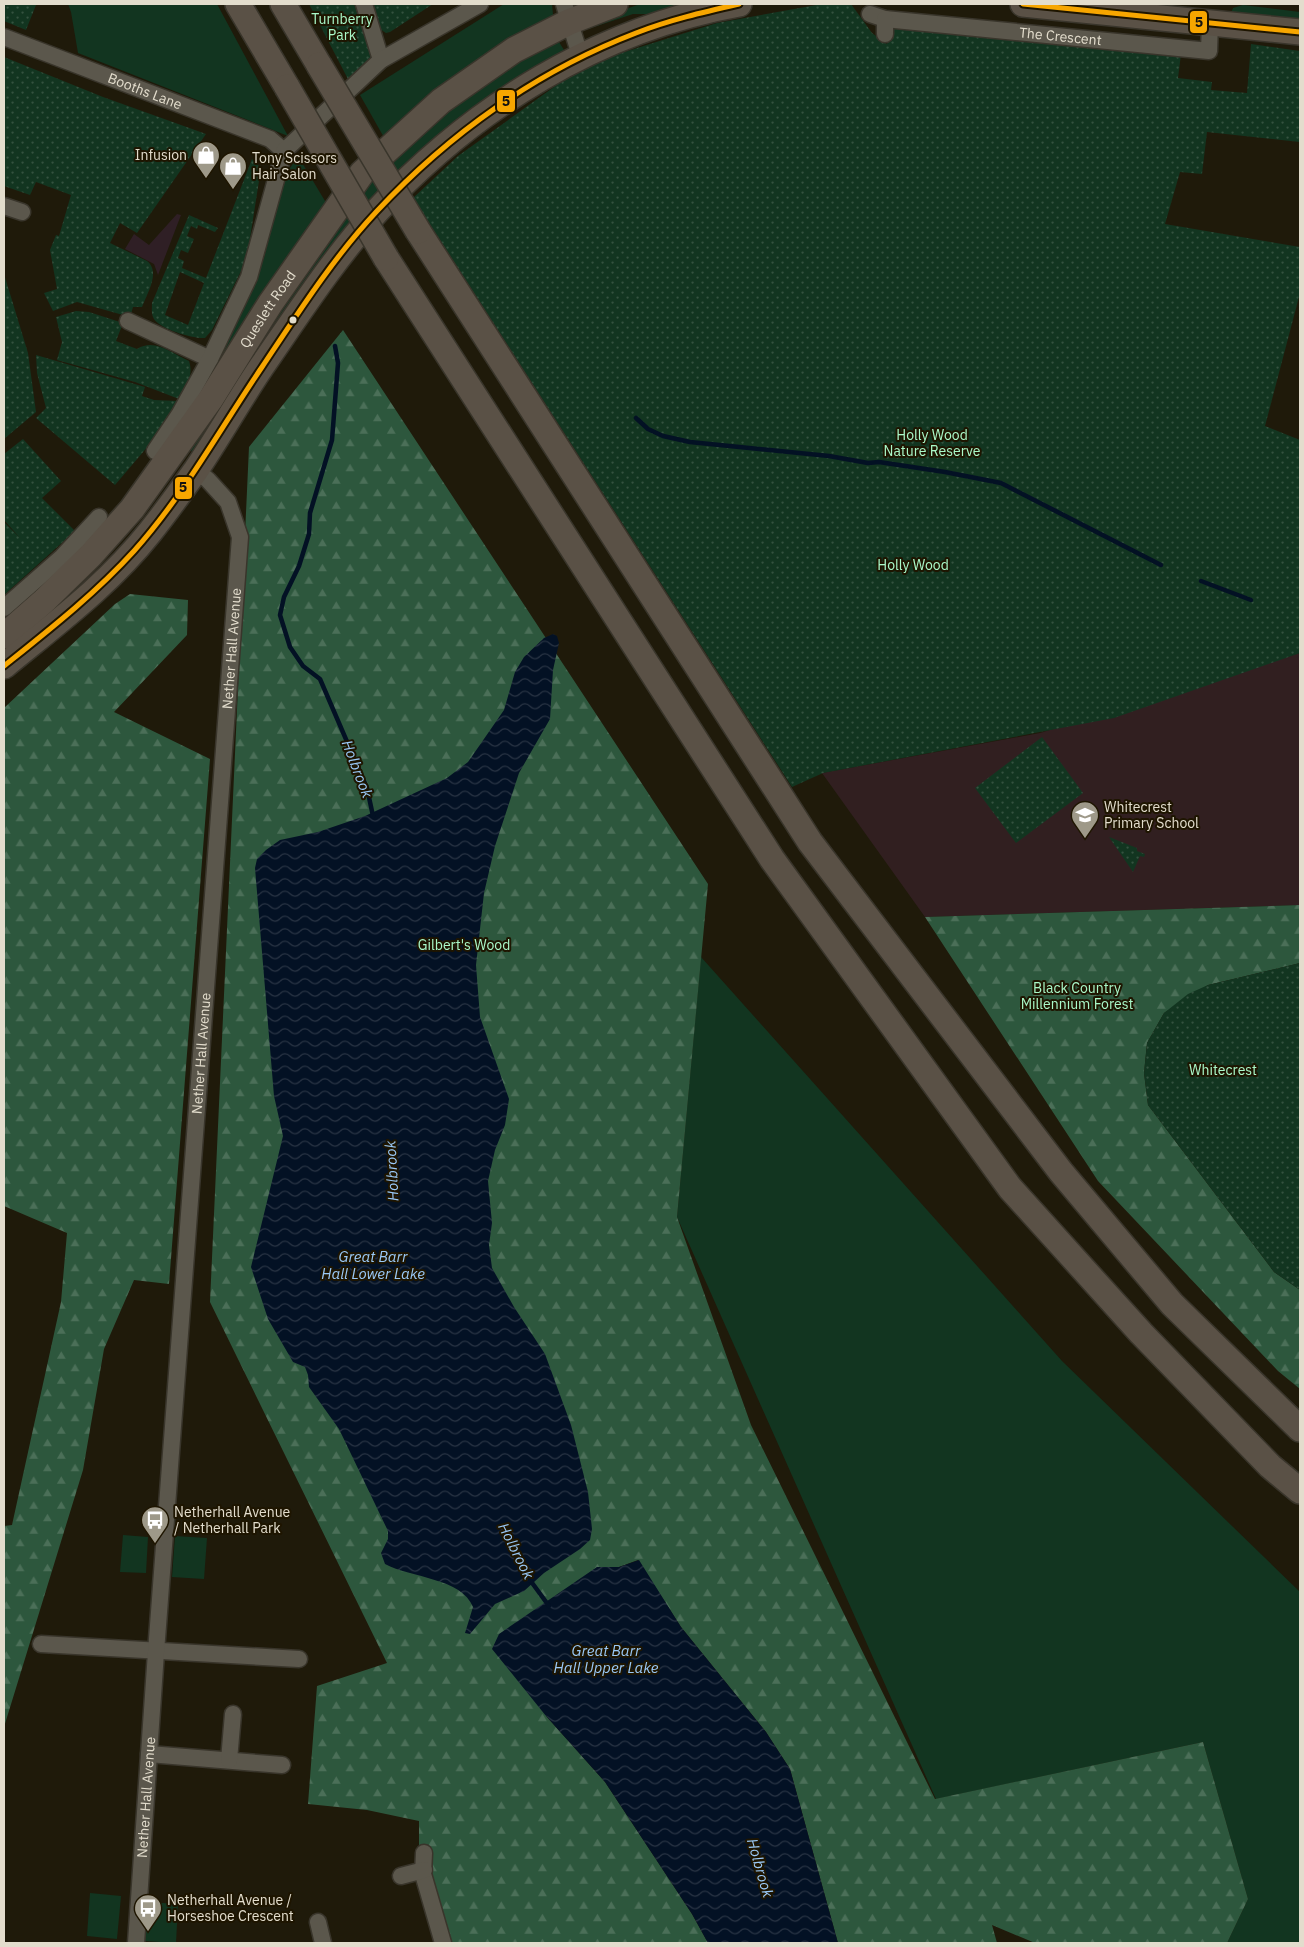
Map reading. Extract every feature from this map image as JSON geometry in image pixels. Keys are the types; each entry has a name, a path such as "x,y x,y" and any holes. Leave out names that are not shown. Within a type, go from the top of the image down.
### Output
{"highway":[{"path":"238,4 386,258 772,859 1010,1188 1141,1333 1270,1466 1300,1490"},
{"path":"283,4 418,230 810,842 1074,1187 1172,1304 1300,1428"},
{"name":"Queslett Road","path":"4,636 92,555 132,509 199,416 270,304 362,173 440,101 566,13 615,4"},
{"name":"Queslett Road","path":"4,666 98,589 149,533 196,470 260,368 341,255 376,212 417,170 461,131 494,106 580,55 681,17 739,4"},
{"path":"1022,4 1212,13 1300,32"}],"street":[{"path":"364,4 381,60"},
{"path":"284,151 381,60 480,4"},
{"path":"566,13 580,55"},
{"name":"The Crescent","path":"880,22 1209,51 1212,13"},
{"name":"Booths Lane","path":"4,38 270,139 284,151"},
{"name":"Queslett Road","path":"154,452 179,415 210,359 249,276 284,151"},
{"path":"4,206 22,212"},
{"path":"128,321 210,359"},
{"name":"Nether Hall Avenue","path":"136,1943 156,1652 240,537 228,502 196,470"},
{"path":"4,608 62,557 100,517"},
{"path":"41,1644 156,1652 298,1658"},
{"path":"229,1760 233,1714"},
{"path":"149,1754 282,1765"},
{"path":"424,1853 424,1870 443,1943"},
{"path":"401,1876 424,1870"},
{"path":"318,1922 323,1943"}],"shaded area":[{"path":"177,214 181,215 158,275 154,264 125,249 134,234 149,245"},
{"name":"Whitecrest Primary School","path":"1300,653 1300,905 925,917 822,773 1040,733"}],"green space":[{"path":"4,4 38,4 26,30 4,21"},
{"path":"68,4 217,4 288,136 78,53"},
{"name":"Turnberry Park","path":"309,4 354,4 372,58 349,81"},
{"path":"372,4 433,4 386,33 380,29"},
{"path":"504,4 552,4 553,15 548,23 386,141 360,95"},
{"path":"640,4 682,4 647,14 633,14 588,29 584,24"},
{"name":"Holly Wood Nature Reserve","path":"822,4 851,4 872,33 887,44 889,32 893,25 1181,54 1178,78 1212,82 1211,90 1247,93 1251,44 1300,51 1300,142 1207,132 1202,174 1180,172 1165,224 1300,247 1300,293 1265,426 1300,440 1300,653 1114,718 823,773 792,787 413,198 458,156 586,64 717,23"},
{"path":"1243,5 1300,12 1300,26 1230,15 1233,8"},
{"path":"559,42 564,50 539,72 451,131 196,455 187,447 321,242 402,147 495,73 549,43"},
{"path":"4,57 103,97 206,134 137,233 120,223 110,243 147,261 153,271 152,283 142,307 133,307 130,317 77,302 53,311 44,293 57,289 50,250 56,235 59,236 71,195 36,182 30,195 4,186"},
{"path":"298,156 328,206 189,412 218,363 235,320 264,258 284,177"},
{"path":"252,159 261,168 248,251 244,265 212,330 205,338 200,338 177,333 157,323 152,313 152,303 189,215 218,228 215,232 198,225 197,229 191,226 187,236 194,239 188,253 181,250 178,258 184,261 182,268 206,278","holes":["180,272 204,283 188,325 165,315"]},
{"path":"4,274 28,353 36,412 4,439"},
{"path":"76,311 89,312 123,323 116,341 137,349 150,345 157,346 189,361 190,376 179,399 135,382 57,360 62,342 56,317"},
{"name":"Gilbert's Wood","path":"343,330 708,884 677,1217 751,1425 935,1799 1203,1742 1248,1899 1227,1943 1035,1943 992,1925 997,1943 838,1943 790,1769 766,1732 681,1627 638,1560 619,1567 597,1567 546,1716 605,1782 692,1914 708,1943 451,1943 427,1863 419,1850 419,1821 367,1810 308,1804 317,1686 387,1663 210,1302 249,447"},
{"path":"36,355 145,387 142,396 154,400 178,401 149,445 115,485 36,418 46,408 37,373"},
{"path":"23,439 61,481 42,498 75,531 4,595 4,522 20,538 4,520 4,454"},
{"path":"130,594 188,600 187,635 114,712 210,759 169,1284 134,1280 104,1349 83,1470 4,1727 4,1526 12,1525 61,1302 67,1233 4,1206 4,708 115,604"},
{"path":"1042,737 1083,793 1016,843 975,788"},
{"path":"1109,837 1137,848 1137,851 1145,854 1144,857 1140,856 1133,872"},
{"name":"Black Country Millennium Forest","path":"1300,905 1300,963 1208,985 1164,1013 1147,1043 1144,1073 1148,1105 1274,1272 1300,1290 1300,1389 1278,1371 1098,1181 925,917"},
{"path":"701,957 1062,1361 1300,1592 1300,1943 1227,1943 1248,1899 1203,1742 936,1799 677,1217"},
{"name":"Whitecrest","path":"1300,963 1300,1290 1274,1272 1148,1105 1144,1073 1147,1043 1164,1013 1188,994 1208,985"},
{"path":"123,1535 148,1537 146,1573 120,1572"},
{"path":"175,1536 207,1538 204,1579 172,1577"},
{"path":"90,1893 121,1896 117,1939 87,1936"},
{"path":"147,1902 178,1904 176,1943 144,1941"}],"water":[{"name":"Great Barr Hall Lower Lake","path":"553,634 557,636 559,643 553,670 550,719 519,773 495,846 484,893 476,965 480,1017 509,1099 505,1125 495,1150 488,1181 492,1223 489,1245 492,1268 514,1307 545,1354 571,1425 588,1492 592,1529 590,1540 580,1549 544,1573 524,1591 495,1604 470,1634 465,1633 473,1607 467,1597 447,1584 385,1564 381,1553 388,1539 388,1531 339,1429 309,1387 305,1367 293,1362 268,1319 251,1267 283,1136 274,1096 255,868 257,859 280,840 318,832 365,816 447,778 468,762 504,710 515,672 524,657 544,638"},
{"name":"Great Barr Hall Upper Lake","path":"639,1560 681,1627 766,1732 790,1769 838,1943 708,1943 692,1914 605,1782 546,1716 492,1649 499,1634 597,1567 619,1567"}],"waterway":[{"name":"Holbrook","path":"335,346 338,363 332,440 310,513 309,534 299,566 284,597 280,615 290,647 303,666 320,679 367,788 373,816"},
{"path":"636,418 648,429 663,436 690,442 829,456 868,463 879,462 1001,483 1161,565"},
{"path":"1201,581 1251,600"},
{"name":"Holbrook","path":"530,1580 549,1606"}],"transit line":[{"name":"5","path":"4,666 88,597 119,567 152,530 185,485 316,286 377,211 434,156 496,107 564,66 599,48 648,28 739,4"},
{"name":"5","path":"1023,4 1300,32"}],"place":[{"name":"Infusion","path":"206,179"},
{"name":"Tony Scissors Hair Salon","path":"233,190"},
{"name":"Whitecrest Primary School","path":"1085,839"},
{"name":"Netherhall Avenue / Netherhall Park","path":"155,1544"},
{"name":"Netherhall Avenue / Horseshoe Crescent","path":"148,1932"}],"park label":[{"name":"Holly Wood","path":"913,565"}]}
